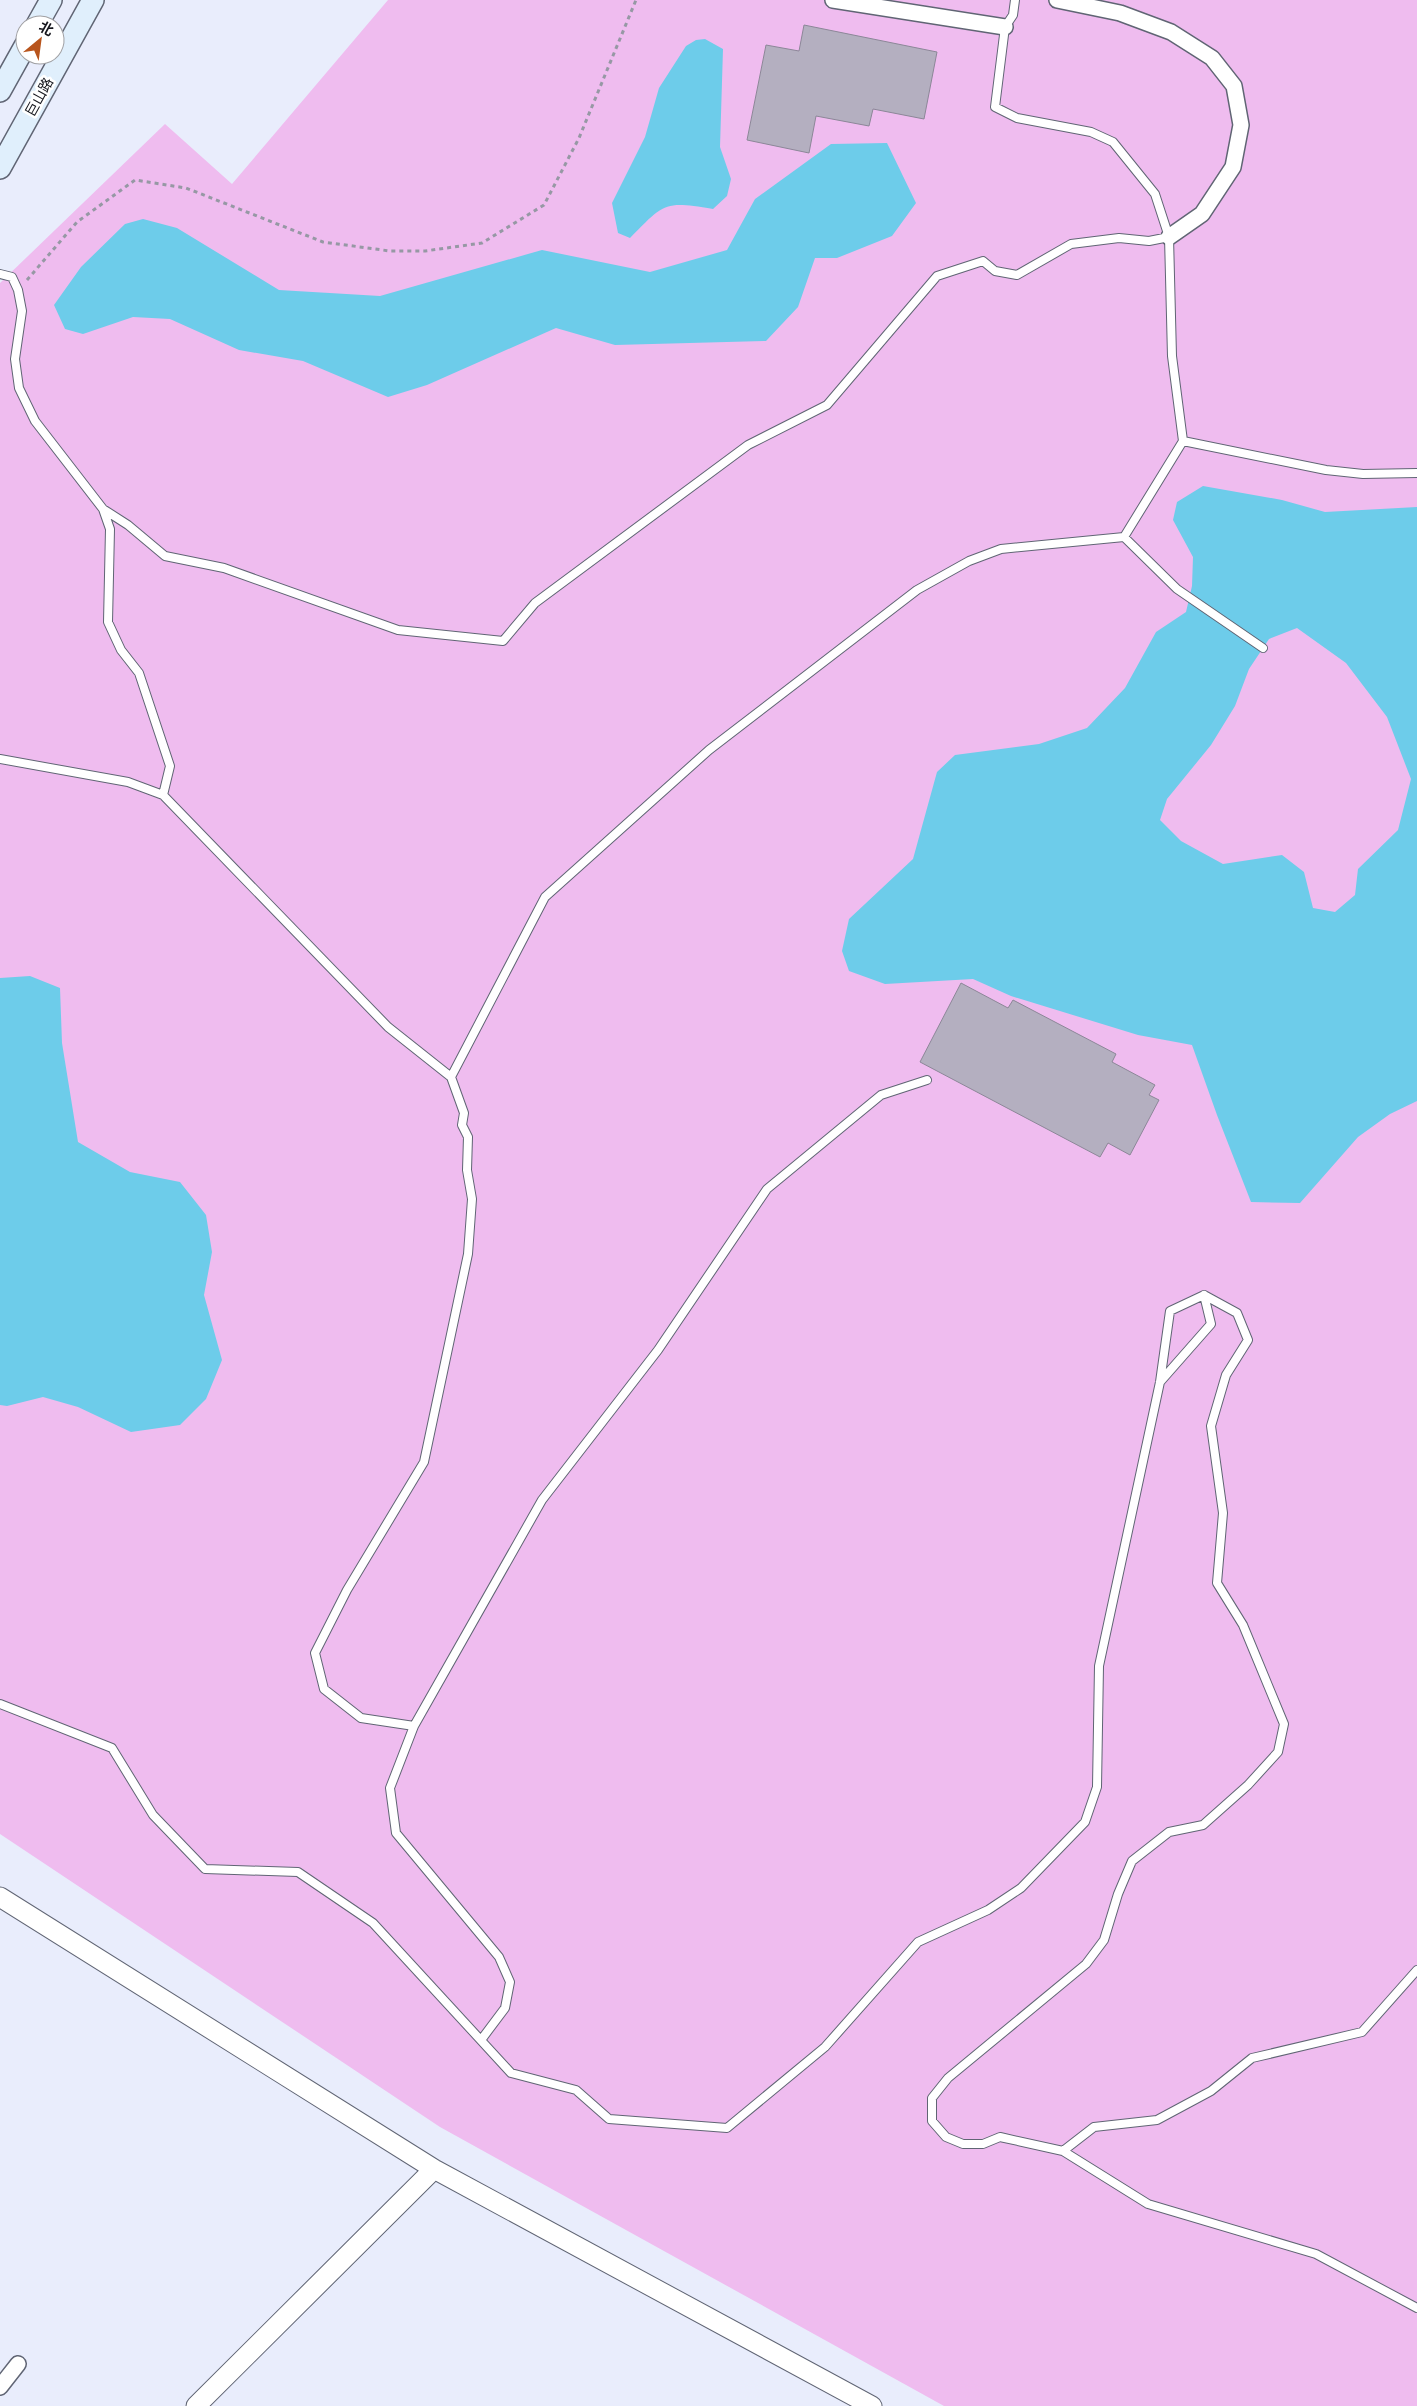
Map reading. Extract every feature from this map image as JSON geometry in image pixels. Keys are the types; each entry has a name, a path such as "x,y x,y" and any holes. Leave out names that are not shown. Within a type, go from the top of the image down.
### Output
{"main road":[{"path":"43,15 51,0"},
{"name":"巨山路","path":"0,168 93,0"},
{"path":"0,91 15,64"}],"street":[{"path":"833,0 1005,27"},
{"path":"1057,0 1120,13 1171,32 1212,58 1234,86 1241,125 1234,167 1202,214 1169,237"},
{"path":"0,1897 434,2169 872,2406"},
{"path":"196,2406 434,2169"},
{"path":"0,2387 18,2364"}],"lane":[{"path":"1014,0 1013,16 1005,27 995,107 1017,118 1092,132 1113,142 1156,194 1169,237 1172,356 1183,441 1124,537"},
{"path":"103,509 128,525 165,556 224,568 398,630 503,641 534,603 748,445 827,405 936,276 983,261 995,271 1017,275 1071,244 1119,238 1149,241 1169,237"},
{"path":"0,274 12,277 18,290 22,311 15,359 19,388 35,421 103,509 110,529 108,622 121,650 139,673 170,766 163,795"},
{"path":"1183,441 1326,470 1363,474 1417,473"},
{"path":"1124,537 1177,589 1263,648"},
{"path":"451,1077 545,897 709,750 917,590 969,561 1001,549 1124,537"},
{"path":"0,759 128,782 163,795 388,1027 451,1077 464,1113 462,1125 468,1137 467,1170 472,1199 468,1254 424,1462 348,1590 315,1653 324,1689 361,1718 414,1726"},
{"path":"481,2040 505,2008 510,1982 499,1956 396,1833 390,1788 414,1726 542,1500 658,1350 767,1189 881,1095 927,1080"},
{"path":"1160,1382 1211,1324 1204,1295"},
{"path":"0,1704 112,1748 153,1815 205,1869 298,1872 373,1923 512,2073 576,2090 609,2119 727,2128 749,2112 825,2047 918,1942 988,1910 1021,1888 1085,1822 1097,1788 1099,1666 1160,1382 1170,1311 1204,1295"},
{"path":"1204,1295 1237,1313 1248,1340 1226,1375 1211,1426 1224,1513 1217,1583 1244,1625 1284,1724 1278,1752 1248,1785 1203,1825 1169,1832 1132,1861 1118,1894 1104,1940 1086,1964 948,2078 932,2098 932,2121 946,2137 963,2144 983,2144 1000,2136 1064,2150 1148,2204 1316,2254 1417,2308"},
{"path":"1064,2150 1094,2127 1157,2120 1211,2091 1252,2058 1362,2032 1417,1970"}],"path":[{"path":"18,290 77,222 135,180 186,188 323,242 390,251 425,251 482,243 544,205 579,138 636,0"}],"shaded area":[{"path":"388,0 1417,0 1417,2406 944,2406 440,2127 0,1834 0,283 165,124 232,184"}],"water":[{"path":"705,39 723,49 720,147 731,179 727,196 713,209 684,205 666,207 658,211 630,238 618,233 612,203 645,137 659,88 686,46 696,40"},
{"path":"887,143 916,203 892,236 837,258 815,258 798,307 766,341 615,345 556,328 427,385 388,397 303,361 239,350 170,319 133,317 83,334 65,329 54,305 81,267 125,224 143,219 177,228 279,290 380,296 542,250 650,272 727,250 755,199 831,144"},
{"path":"1203,486 1282,500 1325,512 1417,507 1417,1101 1390,1114 1358,1137 1300,1203 1251,1202 1192,1045 1138,1035 1011,996 973,979 885,984 849,971 842,951 849,919 913,859 937,772 955,755 1039,744 1087,728 1125,688 1156,632 1186,612 1192,586 1193,557 1173,520 1177,502","holes":["1297,628 1346,663 1387,717 1411,779 1398,830 1358,869 1355,895 1335,912 1313,908 1304,872 1282,855 1223,864 1181,841 1160,820 1167,799 1211,745 1235,706 1249,669 1269,639"]},
{"path":"30,976 60,988 62,1043 78,1142 130,1172 180,1182 206,1215 212,1252 204,1295 222,1360 206,1399 180,1425 131,1432 78,1407 43,1397 7,1406 0,1405 0,978"}],"building":[{"path":"804,25 937,52 924,119 873,109 869,126 816,116 809,153 747,140 766,45 799,51"},
{"path":"961,983 1008,1008 1013,1000 1116,1054 1112,1062 1155,1085 1149,1095 1159,1100 1130,1155 1108,1143 1100,1157 920,1062"}]}
